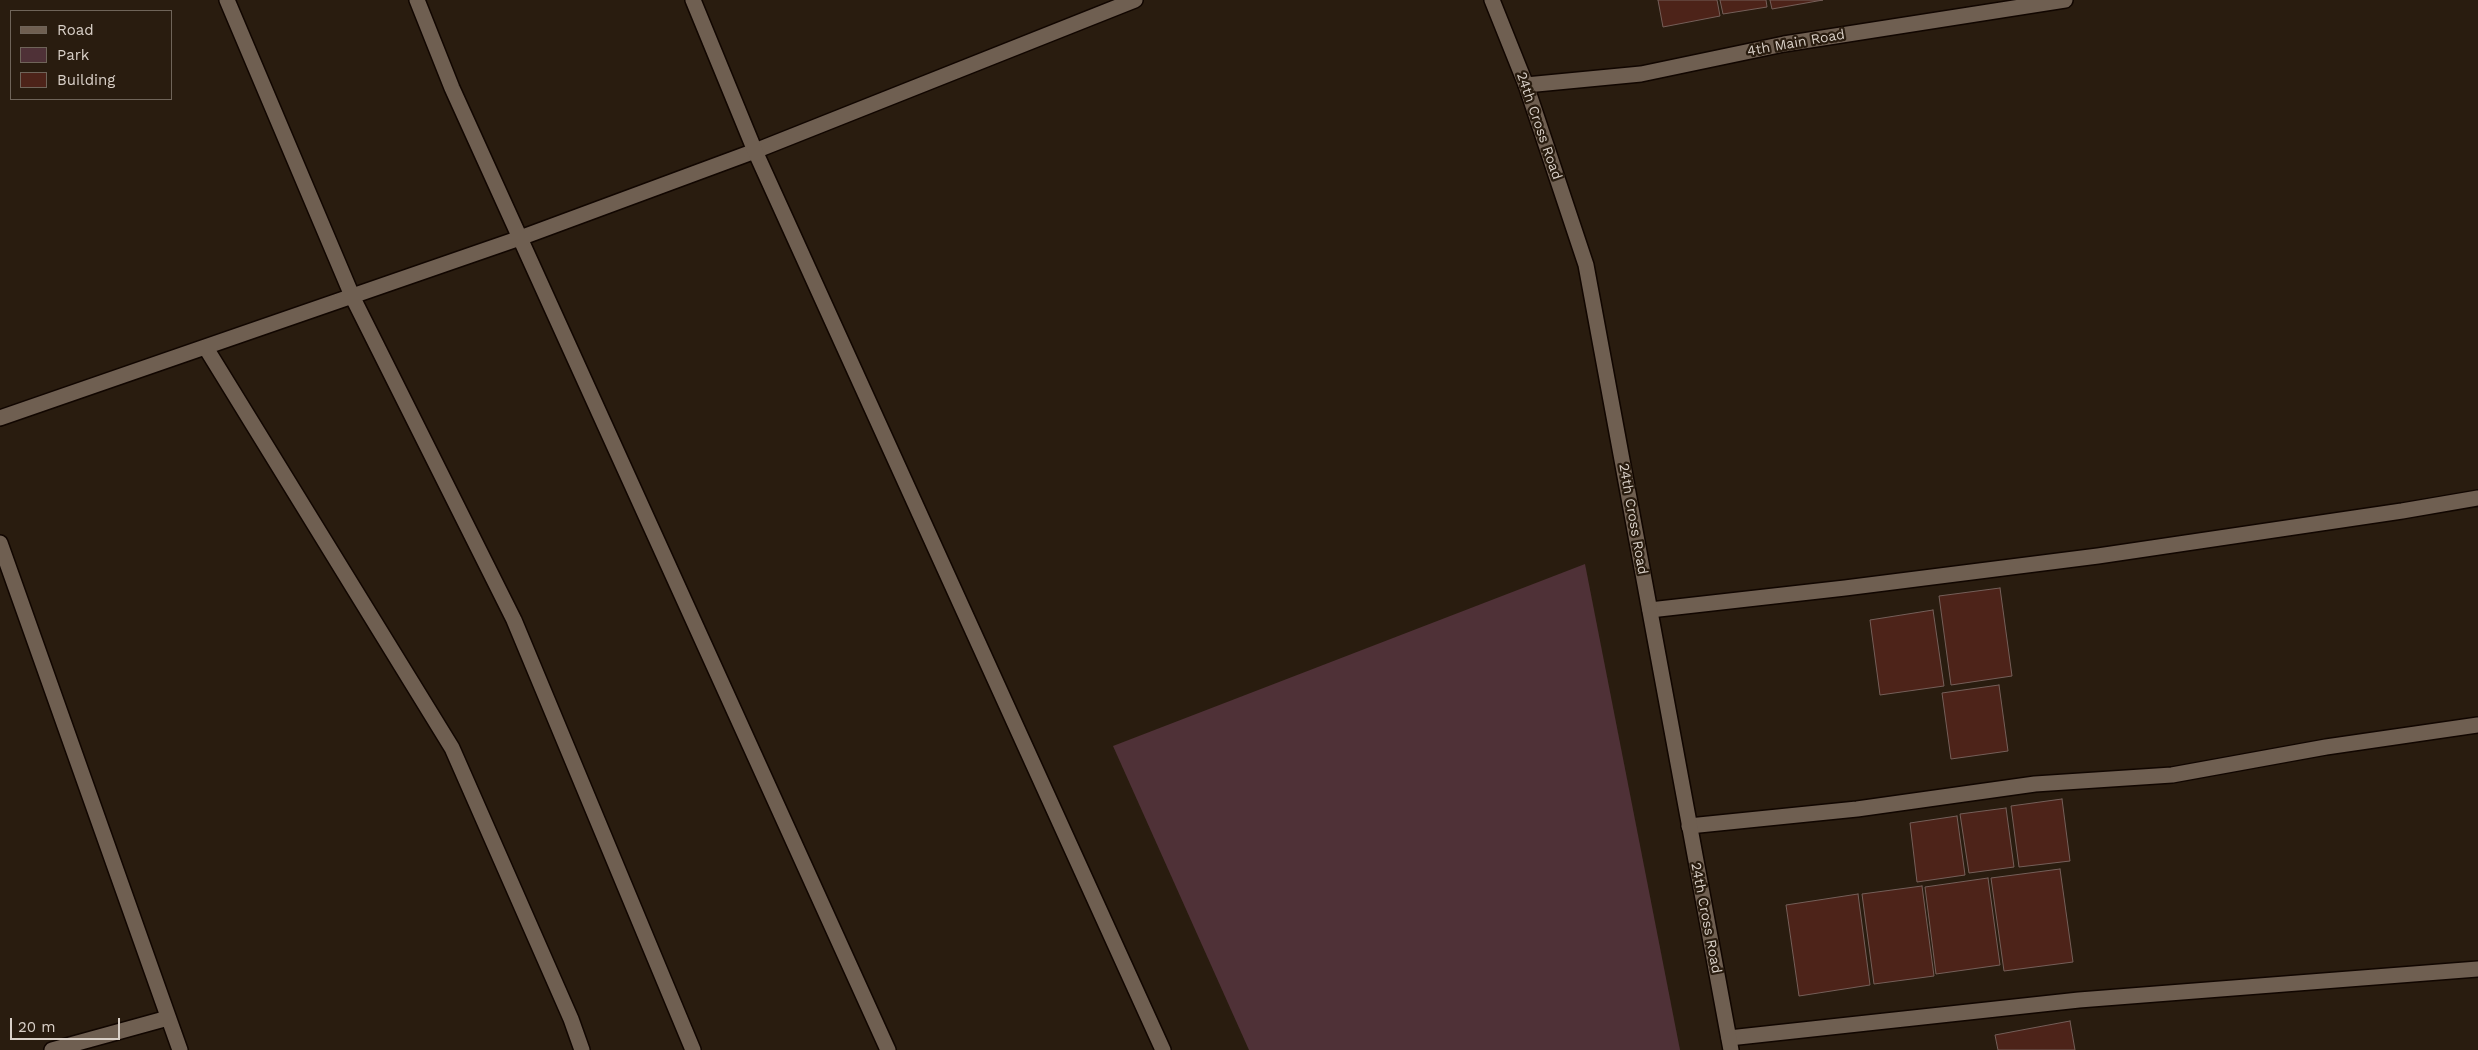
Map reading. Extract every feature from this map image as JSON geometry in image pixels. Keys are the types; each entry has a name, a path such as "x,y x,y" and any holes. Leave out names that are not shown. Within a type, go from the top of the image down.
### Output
{"street":[{"path":"227,0 353,298 514,620 693,1050"},
{"path":"417,0 452,88 888,1050"},
{"path":"692,0 755,151 1163,1050"},
{"path":"0,418 353,298 520,238 755,151 1135,0"},
{"name":"24th Cross Road","path":"1492,0 1526,85 1586,265 1730,1044"},
{"name":"4th Main Road","path":"1526,85 1641,74 1784,44 2065,0"},
{"path":"206,348 452,748 572,1019 582,1050"},
{"path":"1650,610 2098,556 2393,513 2478,498"},
{"path":"0,543 180,1050"},
{"path":"1690,826 1857,809 2035,784 2172,775 2326,747 2478,725"},
{"path":"1730,1044 2079,1000 2478,968"},
{"path":"52,1050 168,1018"}],"green space":[{"path":"1585,564 1680,1050 1249,1050 1113,746"}],"building":[{"path":"1658,0 1717,0 1720,16 1663,27"},
{"path":"1720,0 1766,0 1767,7 1723,14"},
{"path":"1770,0 1823,0 1772,9"},
{"path":"2000,588 2012,676 1951,685 1939,596"},
{"path":"1933,610 1944,686 1880,695 1870,620"},
{"path":"1999,685 2008,751 1951,759 1942,693"},
{"path":"2062,799 2070,861 2019,867 2011,806"},
{"path":"2006,808 2014,867 1969,873 1960,814"},
{"path":"1957,816 1965,875 1917,882 1910,823"},
{"path":"2060,869 2073,962 2004,971 1991,878"},
{"path":"1988,878 2000,965 1936,974 1925,887"},
{"path":"1922,886 1934,976 1874,984 1862,894"},
{"path":"1858,894 1870,985 1799,996 1786,905"},
{"path":"2070,1021 2075,1050 1998,1050 1995,1035"}]}
